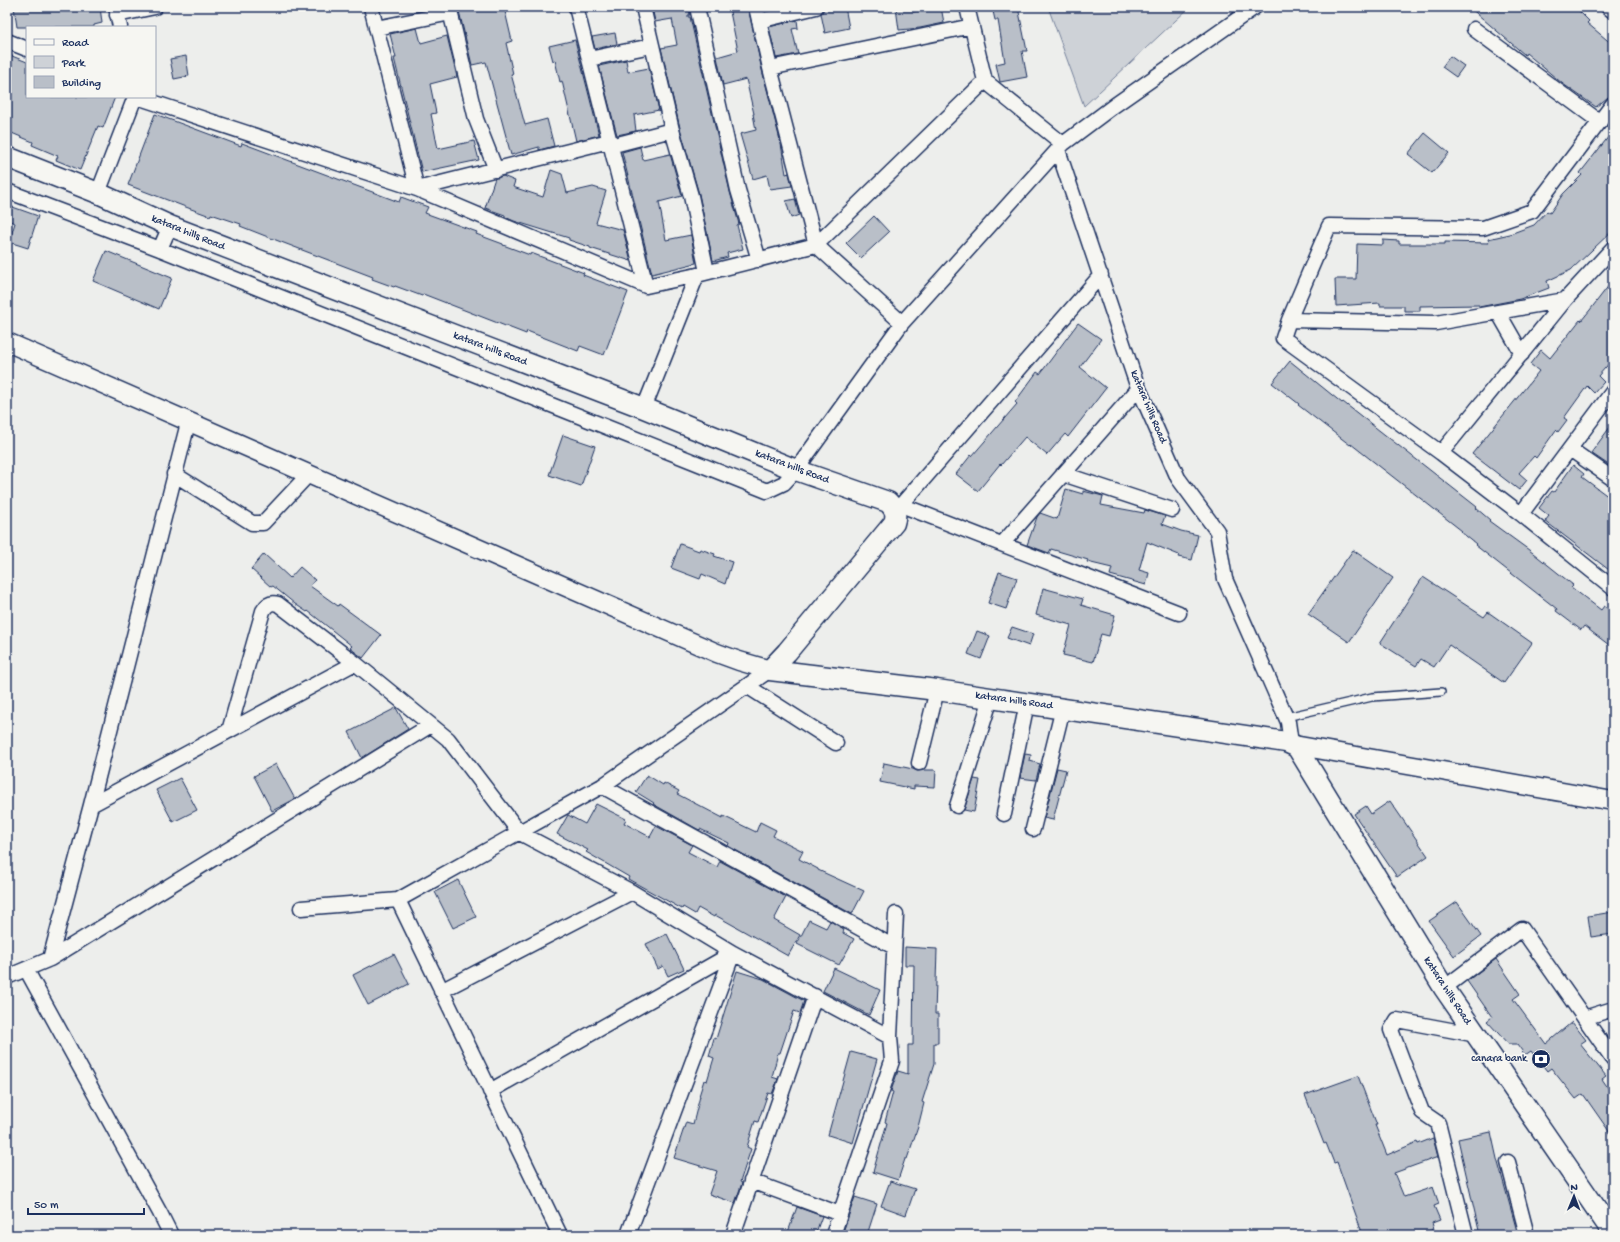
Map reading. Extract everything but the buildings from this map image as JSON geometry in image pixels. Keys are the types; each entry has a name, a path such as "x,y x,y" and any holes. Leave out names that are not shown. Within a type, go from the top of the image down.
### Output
{"main road":[{"name":"katara hills Road","path":"7,157 98,193 170,226 644,408 796,470 888,502 893,507 898,508"},
{"path":"770,670 894,524 898,508"},
{"name":"katara hills Road","path":"770,670 938,690 1063,708 1290,732 1297,747 1444,988 1613,1233"}],"street":[{"path":"118,16 156,7"},
{"path":"371,7 417,189"},
{"path":"576,7 609,144 646,286"},
{"path":"643,7 651,46 690,196 702,274 644,408"},
{"path":"697,7 738,190 758,260"},
{"path":"756,7 770,68 816,245 902,324"},
{"path":"759,21 816,7"},
{"path":"967,7 985,82 1061,147"},
{"path":"7,191 160,249 767,491 784,483 796,470 902,324 1061,147 1114,105 1255,7"},
{"path":"1608,7 1613,11"},
{"path":"376,28 450,10 476,119 496,170"},
{"path":"770,68 972,26"},
{"path":"1474,29 1600,122"},
{"path":"7,41 26,50"},
{"path":"589,59 651,46"},
{"path":"139,98 417,189 646,286 702,274 816,245 985,82"},
{"path":"98,193 136,98"},
{"path":"1613,104 1532,210 1483,228 1329,226 1289,320 1283,338 1441,453 1521,514 1613,588"},
{"path":"417,189 672,130"},
{"name":"katara hills Road","path":"1061,147 1101,276 1139,388 1178,478 1217,531 1225,579 1290,732"},
{"path":"160,249 170,226"},
{"path":"1441,453 1566,300 1613,248"},
{"path":"1101,276 898,508 1002,544 1179,613"},
{"path":"1289,320 1436,323 1566,300"},
{"path":"1498,312 1522,354"},
{"path":"7,342 188,423 717,653 770,670"},
{"path":"1002,544 1139,388"},
{"path":"1521,514 1613,391"},
{"path":"50,958 91,805 188,423"},
{"path":"1570,448 1613,479"},
{"path":"174,474 252,523 256,524 263,523 308,475"},
{"path":"1063,474 1172,510"},
{"path":"229,731 262,611 269,604 278,604 355,663 448,739 520,833 632,892 733,953 890,1037"},
{"path":"91,805 355,663"},
{"path":"301,908 398,900 602,786 770,670"},
{"path":"747,686 836,743"},
{"path":"919,763 938,690"},
{"path":"957,806 991,698"},
{"path":"1004,814 1027,703"},
{"path":"1033,829 1063,708"},
{"path":"7,977 50,958 431,725"},
{"path":"1290,732 1613,801"},
{"path":"602,786 894,947"},
{"path":"441,991 632,892"},
{"path":"398,900 560,1235"},
{"path":"833,1235 892,1061 890,1037 896,914"},
{"path":"1444,988 1522,929 1613,1059"},
{"path":"490,1091 733,953"},
{"path":"628,1235 733,953"},
{"path":"26,969 171,1235"},
{"path":"733,1235 815,996"},
{"path":"1584,1018 1613,1009"},
{"path":"1466,1235 1438,1123 1422,1112 1391,1030 1397,1020 1477,1035"},
{"path":"1508,1162 1527,1235"},
{"path":"751,1181 840,1214"}],"lane":[{"path":"1290,732 1372,697 1441,692"}],"green space":[{"path":"1048,7 1190,7 1084,106"}],"place":[{"name":"canara bank","path":"1541,1059"}]}
